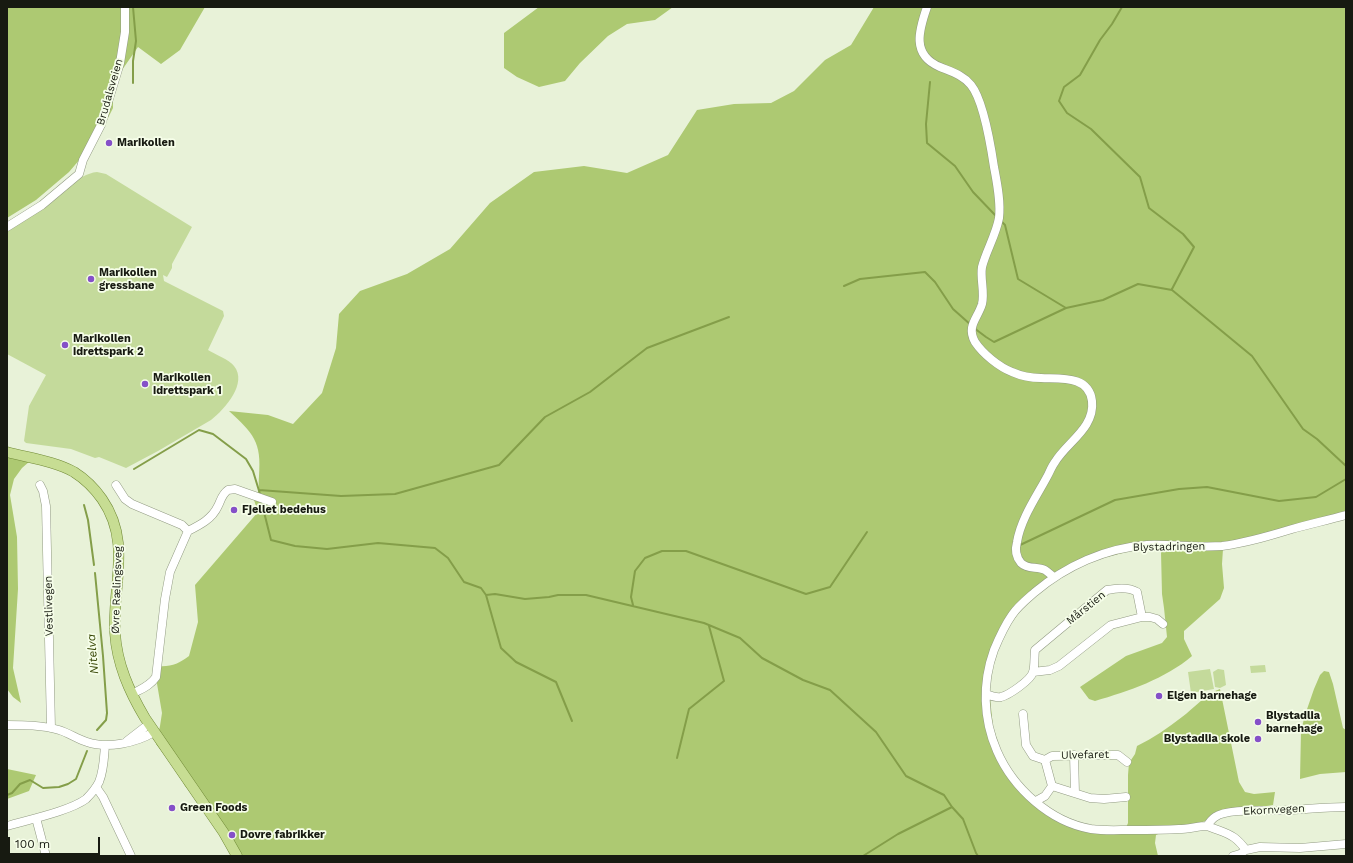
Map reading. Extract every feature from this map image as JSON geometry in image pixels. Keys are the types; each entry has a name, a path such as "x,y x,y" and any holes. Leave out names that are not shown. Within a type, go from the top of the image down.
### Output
{"main road":[{"name":"Øvre Rælingsveg","path":"7,452 45,462 73,472 91,486 108,508 115,525 119,548 115,610 116,644 123,672 132,694 152,728 224,833 236,856"}],"street":[{"name":"Brudalsveien","path":"7,227 42,205 79,174 83,160 103,120 120,63 125,32 125,7"},
{"path":"927,7 919,30 920,47 930,61 962,76 975,91 981,106 997,184 999,218 982,268 982,302 972,325 974,340 986,354 1001,366 1012,372 1032,377 1077,381 1085,386 1092,395 1093,408 1089,420 1084,429 1055,461 1028,514 1016,542 1016,551 1023,565 1028,568 1045,570 1054,577"},
{"name":"Vestlivegen","path":"40,485 43,490 46,506 51,728"},
{"path":"116,485 125,499 132,504 182,525 188,531"},
{"path":"132,694 153,682 156,677 165,599 170,572 188,531 198,527 213,515 222,496 228,490 234,489 259,499 272,502"},
{"name":"Blystadringen","path":"1207,826 1189,829 1107,831 1090,829 1072,824 1058,817 1024,792 1005,768 998,754 992,740 986,714 987,678 998,640 1013,614 1028,598 1054,577 1075,565 1110,551 1147,545 1221,546 1259,539 1346,515"},
{"name":"Mårstien","path":"1033,672 1035,650 1108,590 1133,589 1137,592 1142,617"},
{"path":"986,694 993,697 1000,697 1009,694 1033,672 1050,670 1059,666 1111,625 1142,617 1157,619 1163,624"},
{"path":"1023,714 1026,746 1033,756 1045,760"},
{"path":"7,725 51,728 86,741 105,745 138,740 152,728"},
{"path":"7,826 75,805 86,798 96,787 102,774 105,745"},
{"path":"1074,755 1075,793"},
{"name":"Ulvefaret","path":"1052,786 1045,760 1052,756 1118,755 1128,762"},
{"path":"1036,802 1045,796 1052,786 1090,798 1126,797"},
{"path":"96,787 103,797 131,856"},
{"name":"Ekornvegen","path":"1207,826 1215,817 1233,812 1290,811 1325,807 1346,807"},
{"path":"36,818 46,856"},
{"path":"1207,826 1231,834 1239,840 1246,850"},
{"path":"1233,856 1246,850 1260,847 1300,848 1346,844"}],"green space":[{"path":"7,7 205,7 180,50 161,64 138,47 113,83 113,108 98,138 69,172 36,200 7,218"},
{"path":"539,7 673,7 655,20 627,24 608,36 580,63 565,81 539,87 517,77 504,68 504,33"},
{"path":"874,7 1346,7 1346,516 1223,549 1222,564 1224,588 1220,599 1184,631 1184,639 1192,656 1158,678 1121,693 1095,701 1089,699 1080,687 1126,656 1162,643 1167,637 1162,594 1161,552 1134,550 1087,562 1067,572 1028,600 1000,639 988,678 993,727 1004,761 1031,795 1074,827 1125,830 1128,823 1129,763 1135,754 1137,746 1166,729 1205,698 1220,689 1239,782 1245,792 1254,794 1275,792 1273,805 1242,810 1200,823 1165,831 1156,835 1155,843 1158,856 234,856 194,796 185,786 178,773 156,744 162,713 155,672 157,666 174,664 189,656 198,622 195,585 258,512 254,500 259,488 260,464 257,446 250,432 229,411 268,415 293,424 322,393 336,348 339,314 360,291 407,274 450,249 490,203 534,172 584,166 627,173 668,155 697,110 734,104 771,103 794,91 825,60 851,45"},
{"path":"97,172 106,174 192,227 172,264 172,268 167,277 163,275 164,281 223,311 224,316 208,350 232,364 238,373 237,388 228,403 217,415 158,451 126,468 99,457 95,458 71,449 26,443 24,441 29,406 46,375 7,354 7,230 44,208 76,181"},
{"path":"7,457 30,461 22,468 14,479 10,495 17,537 18,589 13,668 21,703 13,697 7,689"},
{"path":"1265,665 1266,672 1251,673 1250,666"},
{"path":"1210,669 1214,689 1191,693 1188,672"},
{"path":"1218,669 1224,670 1226,685 1220,688 1215,687 1213,672"},
{"path":"1324,671 1329,672 1343,728 1346,730 1346,772 1320,774 1300,779 1301,731 1314,689 1320,675"},
{"path":"7,769 36,775 29,791 7,799"}],"waterway":[{"path":"133,7 136,41 133,61 133,83"},
{"path":"1122,7 1100,40 1080,75 1064,87 1059,101 1067,113 1091,129 1140,177 1149,208 1183,234 1194,247 1172,289"},
{"path":"930,82 926,124 927,143 955,166 973,192 996,216"},
{"path":"1001,221 1005,225 1018,279 1066,308"},
{"path":"844,286 860,279 925,272 935,282 953,309 971,325"},
{"path":"974,328 994,342 1066,308 1103,300 1138,284 1172,290 1252,356 1303,429 1317,439 1346,466"},
{"path":"259,490 341,496 395,494 499,465 545,417 590,392 647,348 729,317"},
{"path":"134,469 199,430 213,434 246,459 253,471 260,494"},
{"path":"1018,546 1115,500 1179,489 1207,487 1279,501 1316,497 1346,479"},
{"path":"261,500 271,540 295,546 327,549 378,543 435,548 448,558 464,582 481,588 486,595 495,594 525,599 558,595 586,595 704,623 740,638 762,658 803,680 830,690 876,732 906,776 944,795 963,819 978,856"},
{"name":"Nitelva","path":"84,505 88,520 94,565"},
{"path":"633,605 631,597 635,571 645,558 662,551 686,551 806,594 830,587 867,532"},
{"name":"Nitelva","path":"95,573 107,713 106,720 97,730"},
{"path":"486,595 501,648 516,662 556,682 572,721"},
{"path":"677,758 689,709 724,681 709,626"},
{"name":"Nitelva","path":"7,795 12,793 20,784 30,780 43,788 59,787 68,784 76,779 87,751"},
{"path":"863,856 898,834 952,807"}],"place":[{"name":"Marikollen","path":"109,143"},
{"name":"Marikollen gressbane","path":"91,279"},
{"name":"Marikollen idrettspark 2","path":"65,345"},
{"name":"Marikollen idrettspark 1","path":"145,384"},
{"name":"Fjellet bedehus","path":"234,510"},
{"name":"Elgen barnehage","path":"1159,696"},
{"name":"Blystadlia barnehage","path":"1258,722"},
{"name":"Blystadlia skole","path":"1258,739"},
{"name":"Green Foods","path":"172,808"},
{"name":"Dovre fabrikker","path":"232,835"}]}
